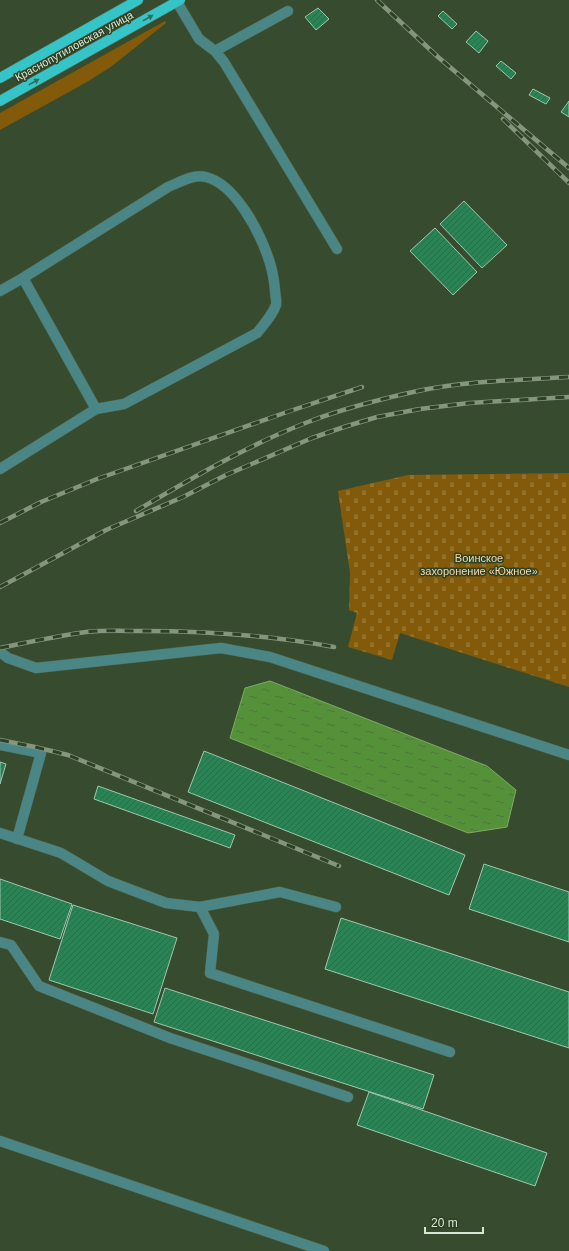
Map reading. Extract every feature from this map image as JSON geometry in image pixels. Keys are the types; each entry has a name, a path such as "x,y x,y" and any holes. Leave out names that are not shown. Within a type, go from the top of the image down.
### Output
{"main road":[{"name":"Краснопутиловская улица","path":"0,78 138,0"},
{"name":"Краснопутиловская улица","path":"0,101 179,1"}],"lane":[{"path":"179,1 199,39 215,51 224,62 337,249"},
{"path":"215,51 288,11"},
{"path":"0,290 23,278 168,187 189,178 205,177 219,183 232,194 260,236 269,258 274,278 276,304 268,319 257,333 124,404 96,409 0,469"},
{"path":"23,278 96,409"},
{"path":"0,652 8,658 36,668 221,648 270,656 569,755"},
{"path":"0,745 42,753 17,839"},
{"path":"0,833 61,853 108,881 166,903 200,907 280,892 336,907"},
{"path":"200,907 214,934 210,973 450,1052"},
{"path":"0,942 11,945 39,986 170,1038 348,1097"},
{"path":"0,1141 324,1251"}],"green space":[{"path":"165,21 166,23 112,66 87,82 0,130 0,113"},
{"name":"Воинское захоронение «Южное»","path":"569,473 569,687 400,633 392,660 348,647 357,613 349,610 350,573 338,491 408,475"}],"water":[{"path":"270,681 487,766 516,790 507,827 468,833 230,738 245,688"}],"building":[{"path":"318,8 329,19 316,30 305,17"},
{"path":"443,11 457,24 452,29 438,16"},
{"path":"476,31 488,41 479,53 466,42"},
{"path":"501,61 516,73 511,79 496,66"},
{"path":"533,89 550,98 546,104 529,95"},
{"path":"569,101 569,117 561,112"},
{"path":"464,201 507,245 482,268 440,224"},
{"path":"435,228 477,272 453,295 410,251"},
{"path":"204,751 465,855 449,895 188,792"},
{"path":"0,762 6,764 0,784"},
{"path":"98,786 235,835 230,848 94,799"},
{"path":"484,864 569,892 569,942 469,909"},
{"path":"0,879 72,904 60,939 0,919"},
{"path":"73,905 177,938 153,1014 49,980"},
{"path":"341,918 569,992 569,1048 325,969"},
{"path":"165,988 434,1075 423,1109 154,1022"},
{"path":"369,1092 547,1153 535,1186 357,1125"}],"railway":[{"path":"377,0 438,57 569,168"},
{"path":"503,119 569,183"},
{"path":"136,511 199,474 242,452 286,431 321,417 373,402 432,388 452,385 569,377"},
{"path":"0,523 41,502 97,479 362,387"},
{"path":"0,587 106,530 183,497 226,475 312,438 344,427 377,417 420,409 469,403 569,397"},
{"path":"0,648 93,631 238,634 286,639 334,647"},
{"path":"0,740 68,755 339,866"}]}
